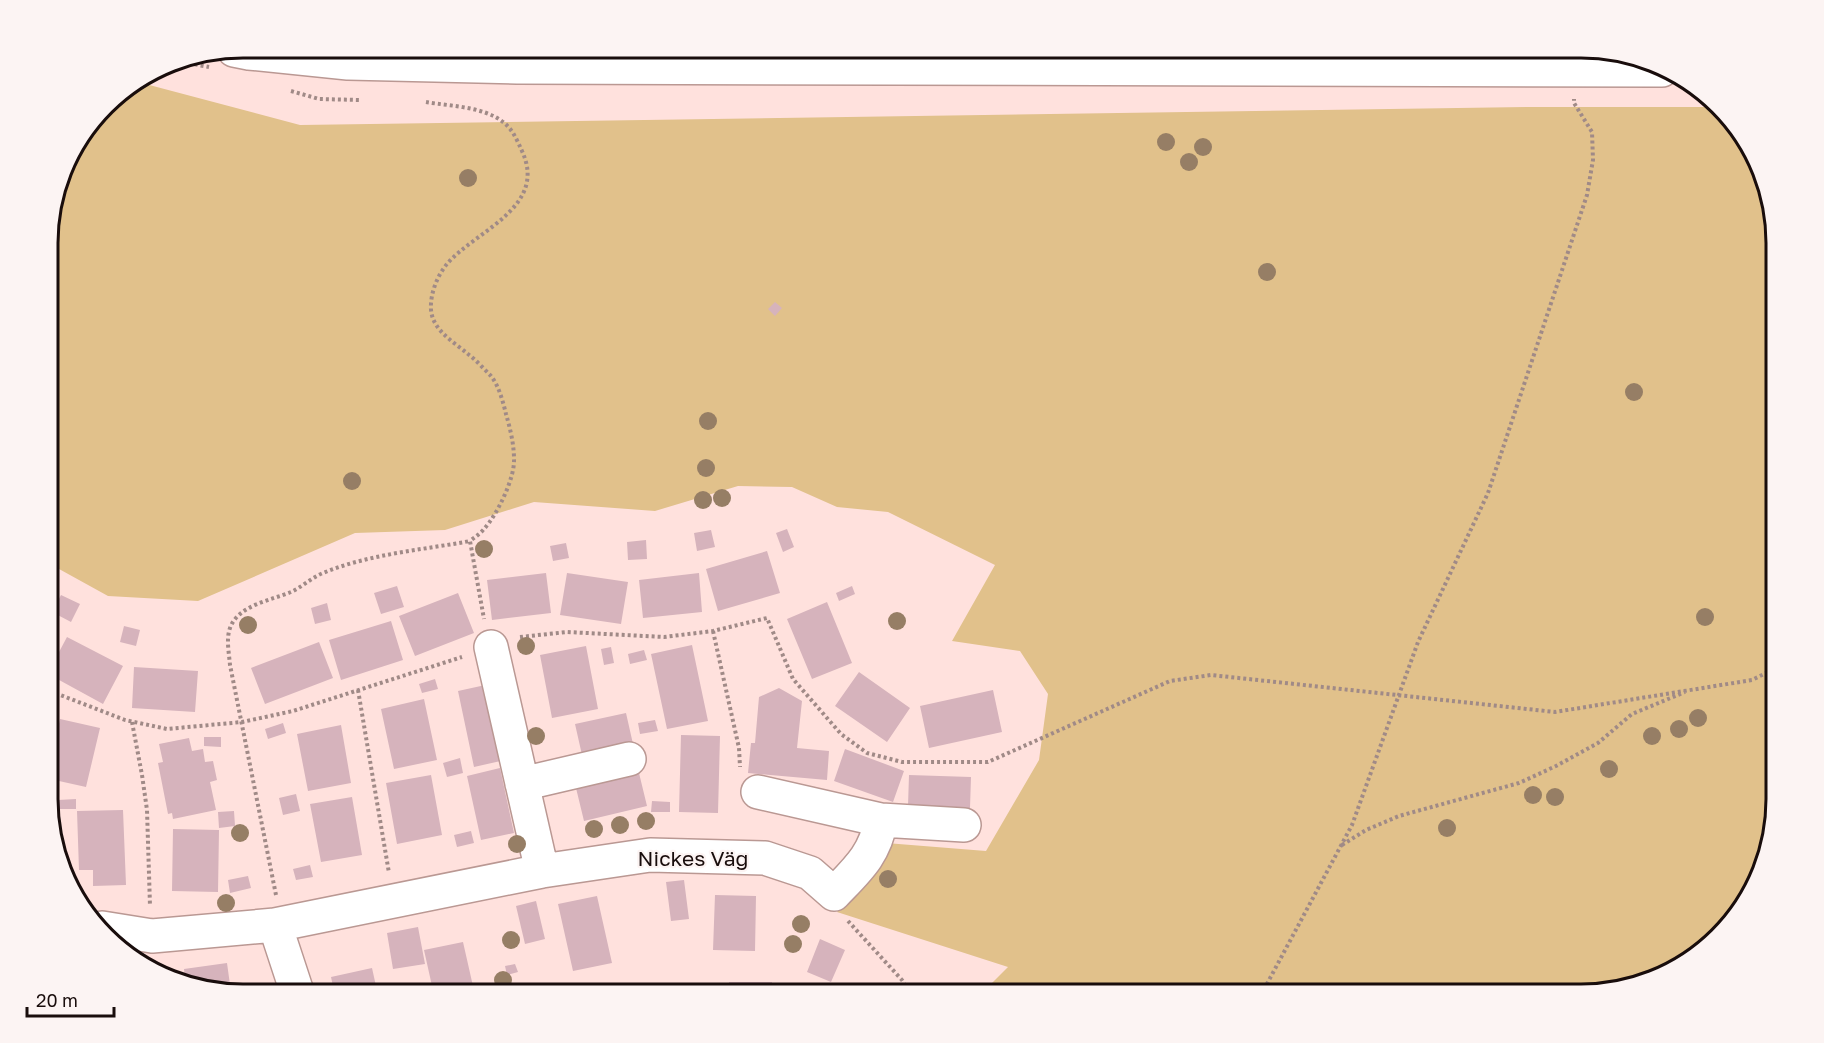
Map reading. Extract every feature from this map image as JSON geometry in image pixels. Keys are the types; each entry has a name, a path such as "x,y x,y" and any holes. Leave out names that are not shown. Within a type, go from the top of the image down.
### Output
{"street":[{"path":"316,59 348,63 516,68 1637,68"},
{"path":"492,648 542,871"},
{"path":"522,784 629,759"},
{"path":"749,781 881,820 964,825"},
{"path":"834,894 863,864 878,838 881,820"},
{"name":"Nickes Väg","path":"113,930 152,936 278,924 542,871 650,855 765,858 810,873 834,894"},
{"path":"278,924 295,984"}],"path":[{"path":"1267,984 1352,825 1418,642 1488,493 1587,195 1593,160 1592,132 1574,103 1574,92"},
{"path":"278,924 230,665 228,642 230,628 238,616 259,603 292,591 321,573 368,559 470,541 485,529 510,483 514,461 510,430 493,379 469,354 437,327 431,313 430,299 447,263 509,214 519,202 528,180 525,156 512,131 491,113 426,102"},
{"path":"470,541 488,640 492,648"},
{"path":"713,631 739,748 749,781"},
{"path":"988,762 1170,681 1211,675 1555,712 1752,680 1765,674"},
{"path":"358,690 394,900"},
{"path":"1341,846 1366,830 1399,816 1519,783 1598,743 1632,714 1692,690"},
{"path":"132,722 147,810 152,936"},
{"path":"834,894 839,911 904,984"}],"shaded area":[{"path":"148,85 300,125 1529,107 1704,107 1727,131 1741,151 1756,184 1762,208 1765,232 1765,811 1762,835 1756,859 1741,892 1727,912 1702,939 1662,965 1640,975 1616,981 1592,984 991,984 1008,967 837,912 886,843 986,851 1039,760 1048,694 1020,651 952,641 995,565 888,512 837,507 792,487 738,486 655,511 534,502 445,530 355,533 198,601 108,596 59,569 60,220 73,173 90,141 122,104"}],"building":[{"path":"775,302 782,308 775,316 768,309"},
{"path":"787,529 794,547 783,552 776,533"},
{"path":"711,530 715,547 697,551 694,533"},
{"path":"646,540 647,559 628,560 627,542"},
{"path":"566,543 569,558 553,561 550,546"},
{"path":"767,551 780,593 718,611 706,569"},
{"path":"546,573 551,613 492,620 487,580"},
{"path":"567,573 628,582 621,624 560,615"},
{"path":"699,573 702,612 643,618 639,580"},
{"path":"397,586 404,607 381,614 374,593"},
{"path":"852,586 855,594 839,601 836,593"},
{"path":"458,593 474,633 415,656 399,616"},
{"path":"61,595 80,604 71,622 59,616"},
{"path":"827,602 852,663 812,679 787,619"},
{"path":"327,603 331,620 315,624 311,608"},
{"path":"391,621 403,660 341,680 329,640"},
{"path":"124,626 140,630 136,646 120,642"},
{"path":"67,637 123,666 103,704 59,680 59,652"},
{"path":"319,642 333,678 265,704 251,668"},
{"path":"692,645 708,721 667,729 651,654"},
{"path":"586,646 598,709 552,718 540,655"},
{"path":"611,647 614,663 604,665 601,649"},
{"path":"644,650 647,660 630,664 628,654"},
{"path":"134,667 198,671 195,712 132,708"},
{"path":"859,672 910,708 887,742 835,706"},
{"path":"435,679 438,689 422,693 419,684"},
{"path":"490,684 505,760 474,767 458,691"},
{"path":"779,688 802,701 797,748 829,751 827,780 748,773 751,743 755,743 759,697"},
{"path":"993,690 1002,732 929,748 920,706"},
{"path":"424,699 437,760 394,769 381,709"},
{"path":"626,713 633,744 582,755 575,724"},
{"path":"60,719 100,728 86,787 59,781"},
{"path":"655,720 658,731 640,734 638,723"},
{"path":"283,723 286,733 268,739 265,729"},
{"path":"341,725 351,783 308,791 297,734"},
{"path":"681,735 720,736 718,813 679,812"},
{"path":"204,737 221,737 221,747 204,746"},
{"path":"189,738 192,751 203,749 205,762 213,761 217,780 210,782 216,810 173,819 172,813 168,814 158,763 163,762 159,744"},
{"path":"845,749 904,771 893,802 834,781"},
{"path":"460,758 463,773 447,777 443,763"},
{"path":"500,768 514,833 481,840 467,776"},
{"path":"639,773 647,806 584,821 576,788"},
{"path":"431,775 442,835 397,844 386,783"},
{"path":"909,775 971,777 970,808 908,806"},
{"path":"296,794 300,811 283,815 279,798"},
{"path":"352,797 362,855 321,862 310,804"},
{"path":"76,799 76,809 59,809 59,800"},
{"path":"652,801 670,802 670,812 651,812"},
{"path":"123,810 126,885 93,886 93,870 79,870 77,811"},
{"path":"234,811 235,826 219,828 218,812"},
{"path":"173,829 219,830 218,892 172,891"},
{"path":"471,831 474,843 457,847 454,835"},
{"path":"310,865 313,877 296,880 293,869"},
{"path":"248,876 251,888 230,893 228,880"},
{"path":"684,880 689,919 671,921 666,882"},
{"path":"715,895 756,896 755,951 713,950"},
{"path":"597,896 612,963 573,971 558,904"},
{"path":"536,901 545,939 525,944 516,906"},
{"path":"418,927 425,964 393,969 387,933"},
{"path":"820,939 845,950 831,982 807,972"},
{"path":"463,942 473,984 432,984 424,950"},
{"path":"227,963 230,983 196,978 184,974 184,969"},
{"path":"515,964 518,972 507,975 505,966"},
{"path":"372,968 376,984 333,984 331,977"},
{"path":"729,982 772,982 772,984 729,984"}]}
